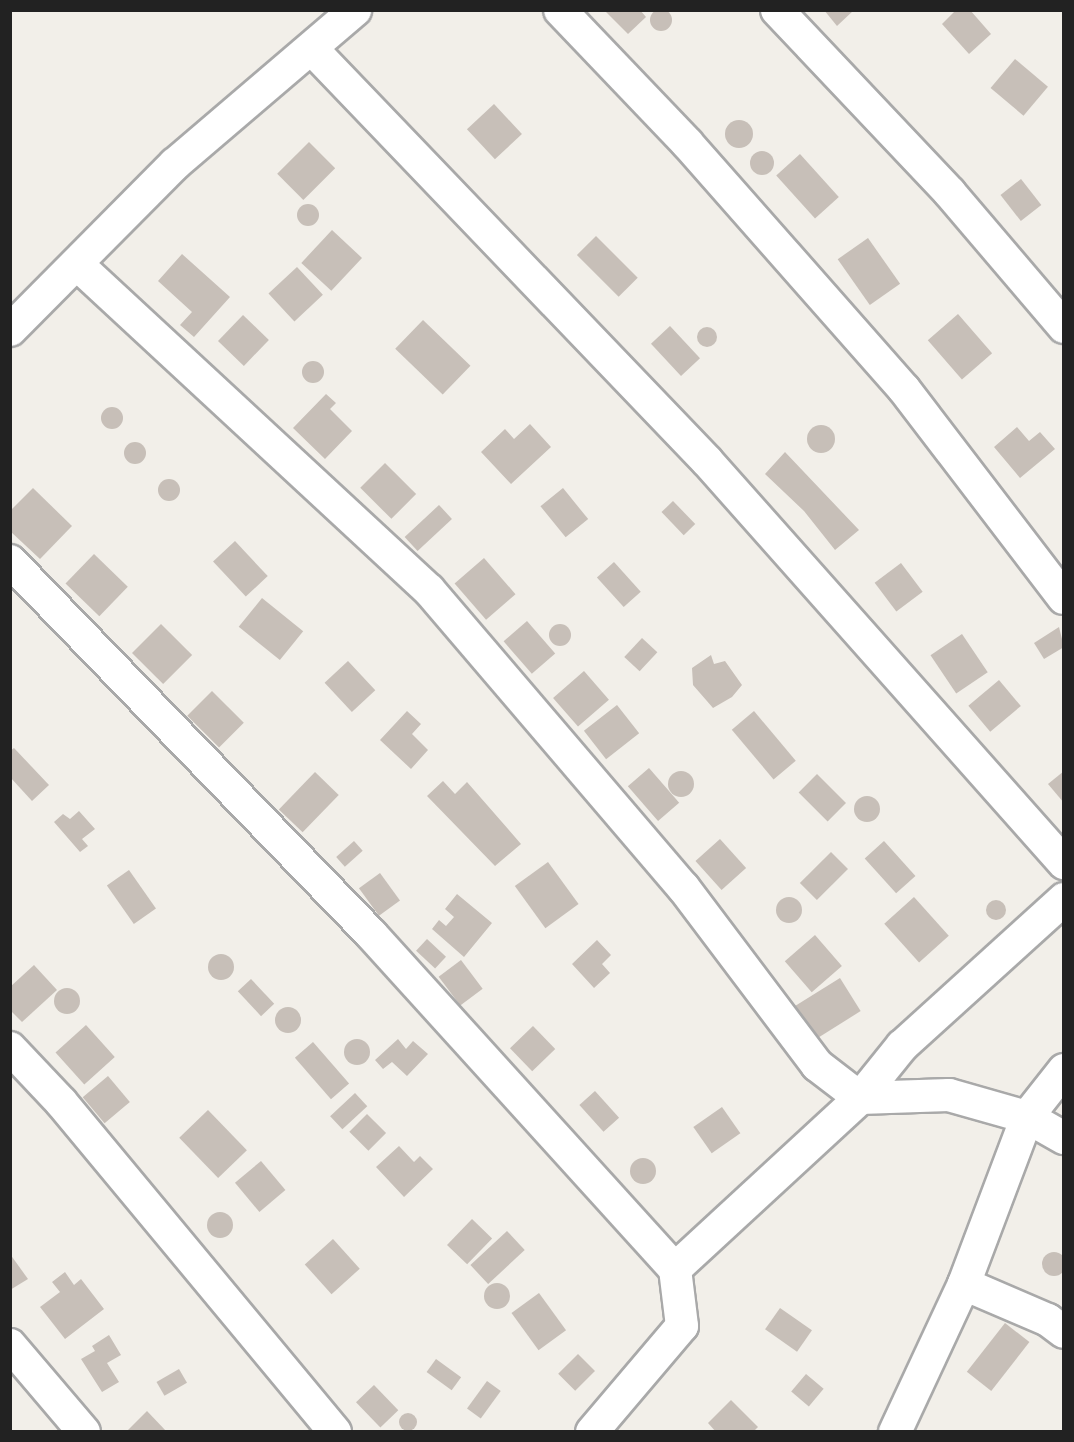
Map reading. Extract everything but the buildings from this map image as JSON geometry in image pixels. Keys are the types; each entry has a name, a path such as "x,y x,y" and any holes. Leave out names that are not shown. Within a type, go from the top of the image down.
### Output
{"street":[{"path":"10,330 175,164 356,10"},
{"path":"560,10 687,143 904,389 1064,598"},
{"path":"777,10 950,193 1064,327"},
{"path":"312,49 707,460 1064,863"},
{"path":"78,264 429,590 682,887 817,1065 860,1098 949,1095 1027,1117 1064,1138"},
{"path":"10,561 372,935 675,1269 682,1326 592,1431"},
{"path":"675,1269 860,1098 902,1046 1064,899"},
{"path":"10,1048 61,1102 335,1431"},
{"path":"895,1431 964,1284 1027,1117 1064,1070"},
{"path":"964,1284 1048,1320 1064,1332"},
{"path":"10,1345 84,1431"}]}
